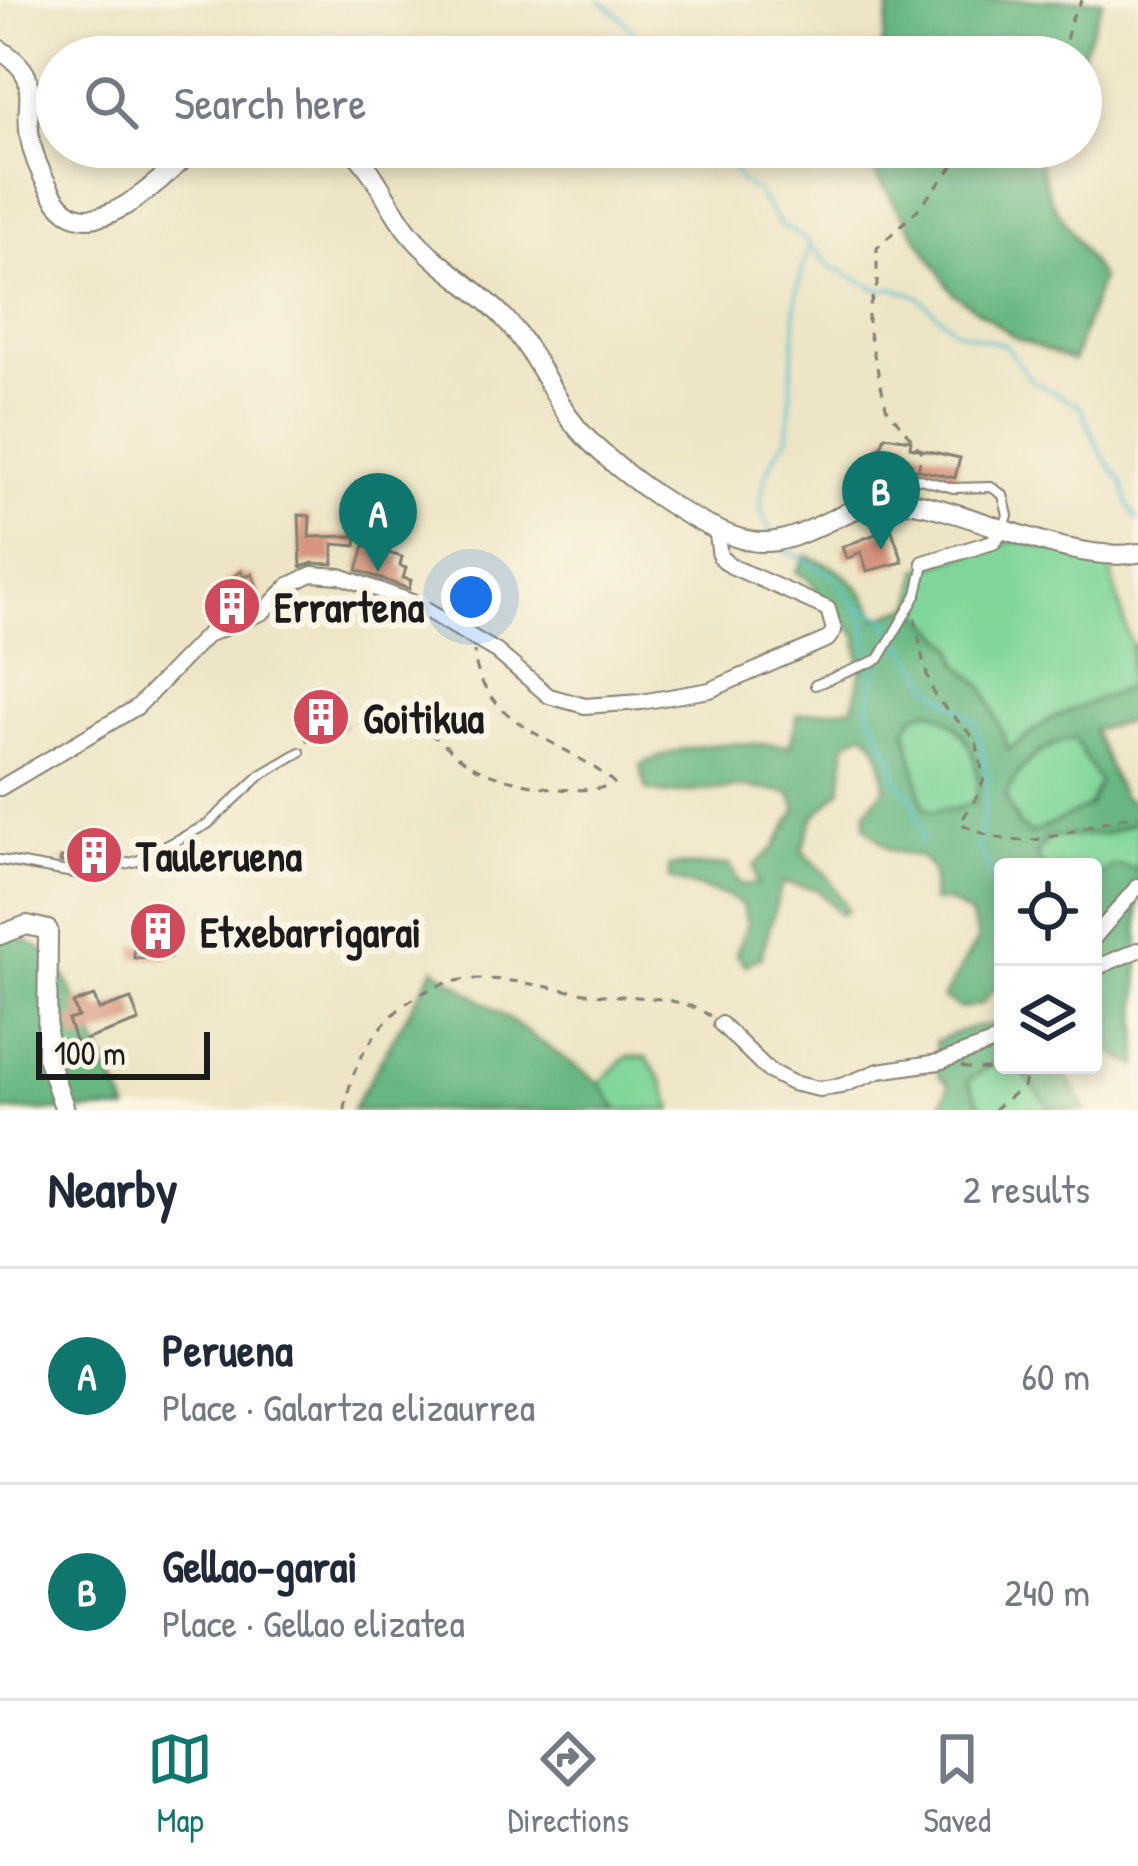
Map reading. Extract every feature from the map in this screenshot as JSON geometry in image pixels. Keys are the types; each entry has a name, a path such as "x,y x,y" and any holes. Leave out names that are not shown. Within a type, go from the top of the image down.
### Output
{"street":[{"path":"0,50 29,79 29,135 36,160"},
{"path":"40,168 53,197 76,218 95,218 129,204 173,168"},
{"path":"366,168 411,235 488,300 516,332 583,433 647,486 716,528 761,542 788,537 884,500 911,502 1113,555 1138,553"},
{"path":"0,788 137,706 207,635 263,612 297,580 312,574 340,576 420,606 474,638 549,696 585,706 710,690 828,639 834,630 828,609 731,566 720,557 716,528"},
{"path":"924,563 993,542 1004,530"},
{"path":"1102,928 1138,886"},
{"path":"0,935 27,926 48,930 47,1057 65,1110"},
{"path":"1100,966 1138,950"},
{"path":"722,1024 769,1071 803,1087 832,1088 862,1075 951,1057 994,1042"}],"lane":[{"path":"916,478 953,488 991,487 1003,495 1008,515 1004,530"},
{"path":"815,685 875,662 912,604 924,563"},
{"path":"0,860 79,874 137,861 208,824 261,775 300,752"}],"path":[{"path":"1069,36 1082,0"},
{"path":"916,478 922,452 886,407 868,310 877,285 877,248 952,168"},
{"path":"912,604 935,697 976,740 984,779 960,823 1014,843 1138,815"},
{"path":"359,724 417,728 447,743 479,770 515,782 604,789 614,783 586,759 516,724 490,699 474,658 474,638"},
{"path":"345,1110 352,1072 368,1042 396,1013 436,986 451,982 509,981 667,1000 697,1007 722,1024"},
{"path":"951,1057 970,1070 989,1066 1023,1071 1024,1086 993,1110"}],"green space":[{"path":"891,0 1103,0 1089,36 884,36"},
{"path":"875,168 1041,168 1051,200 1101,279 1073,361 1016,338 953,293"},
{"path":"1014,540 1108,561 1131,646 1129,687 1050,719 1009,750 984,688 959,664 954,647 913,606 919,569"},
{"path":"806,556 850,579 878,618 913,606 954,647 959,664 984,688 1009,750 1050,719 1129,687 1131,646 1138,644 1138,719 1093,730 1122,797 1138,804 1138,821 1105,834 1048,837 1038,858 994,858 994,988 982,1004 961,1009 943,998 978,939 970,915 947,901 932,902 933,872 923,858 890,850 865,826 866,811 885,788 878,750 864,732 846,742 841,790 813,818 802,851 826,874 848,910 841,915 817,889 782,883 761,957 746,965 736,954 747,924 742,905 670,879 669,866 730,865 739,884 757,885 754,866 774,848 797,809 791,793 747,787 666,794 646,790 641,765 695,747 790,746 798,714 853,707 861,671 857,635 817,598 811,582 796,572","holes":["930,710 970,746 977,772 976,801 956,809 929,811 923,804 906,729 915,715","1074,738 1099,782 1089,806 1031,834 1019,825 1005,797 1032,758"]},
{"path":"930,710 963,735 974,759 976,801 956,809 929,811 923,804 906,729 915,715"},
{"path":"1074,738 1099,782 1089,807 1031,834 1019,825 1005,797 1032,758"},
{"path":"1138,821 1138,869 1102,875 1102,858 1036,855 1048,837 1105,834"},
{"path":"1115,865 1138,869 1138,1067 1102,1052 1102,873"},
{"path":"0,926 56,958 128,1110 0,1110"},
{"path":"434,968 600,1083 618,1110 352,1110"},
{"path":"994,1025 994,1066 968,1081 983,1110 939,1110 949,1085 939,1076 935,1041 972,1027"},
{"path":"626,1057 646,1057 663,1082 673,1110 618,1110 600,1083"},
{"path":"992,1065 994,1074 1024,1074 1052,1110 983,1110 967,1081"},
{"path":"1024,1074 1065,1074 1086,1110 1052,1110"}],"building":[{"path":"885,436 960,458 955,478 916,469 902,474 902,469 875,463"},
{"path":"299,515 310,516 309,537 357,536 356,546 333,544 333,564 301,567"},
{"path":"891,528 903,562 867,571 861,552 847,559 842,547"},
{"path":"364,546 402,557 403,578 411,580 409,589 357,570"},
{"name":"Errartena","path":"241,571 244,577 252,574 261,597 219,618 210,600 227,593 223,584"},
{"name":"Goitikua","path":"334,690 346,727 307,740 297,706"},
{"name":"Tauleruena","path":"83,835 108,838 106,860 79,866 60,862 61,858 81,859"},
{"name":"Etxebarrigarai","path":"146,917 171,918 170,958 134,958 134,945 145,945"},
{"path":"94,996 99,1010 131,999 139,1021 76,1043 68,1020 78,1017 73,1003"}],"waterway":[{"path":"599,0 635,36"},
{"path":"733,168 739,181 756,191 780,225 804,238 828,265 879,290 893,288 916,295 956,331 1006,345 1029,379 1080,406 1138,520"},
{"path":"774,534 763,516 762,496 771,463 788,438 797,291 809,246"},
{"path":"781,547 837,578 865,620 876,665 868,709 893,760 897,780 912,797 922,832 920,845"},
{"path":"858,605 882,616 936,690 976,723 988,779 978,846 994,882"}],"place":[{"name":"Gellao-garai","path":"881,550"},
{"name":"Peruena","path":"378,572"},
{"name":"Errartena","path":"232,606"},
{"name":"Goitikua","path":"321,717"},
{"name":"Tauleruena","path":"94,855"},
{"name":"Etxebarrigarai","path":"158,931"}]}
